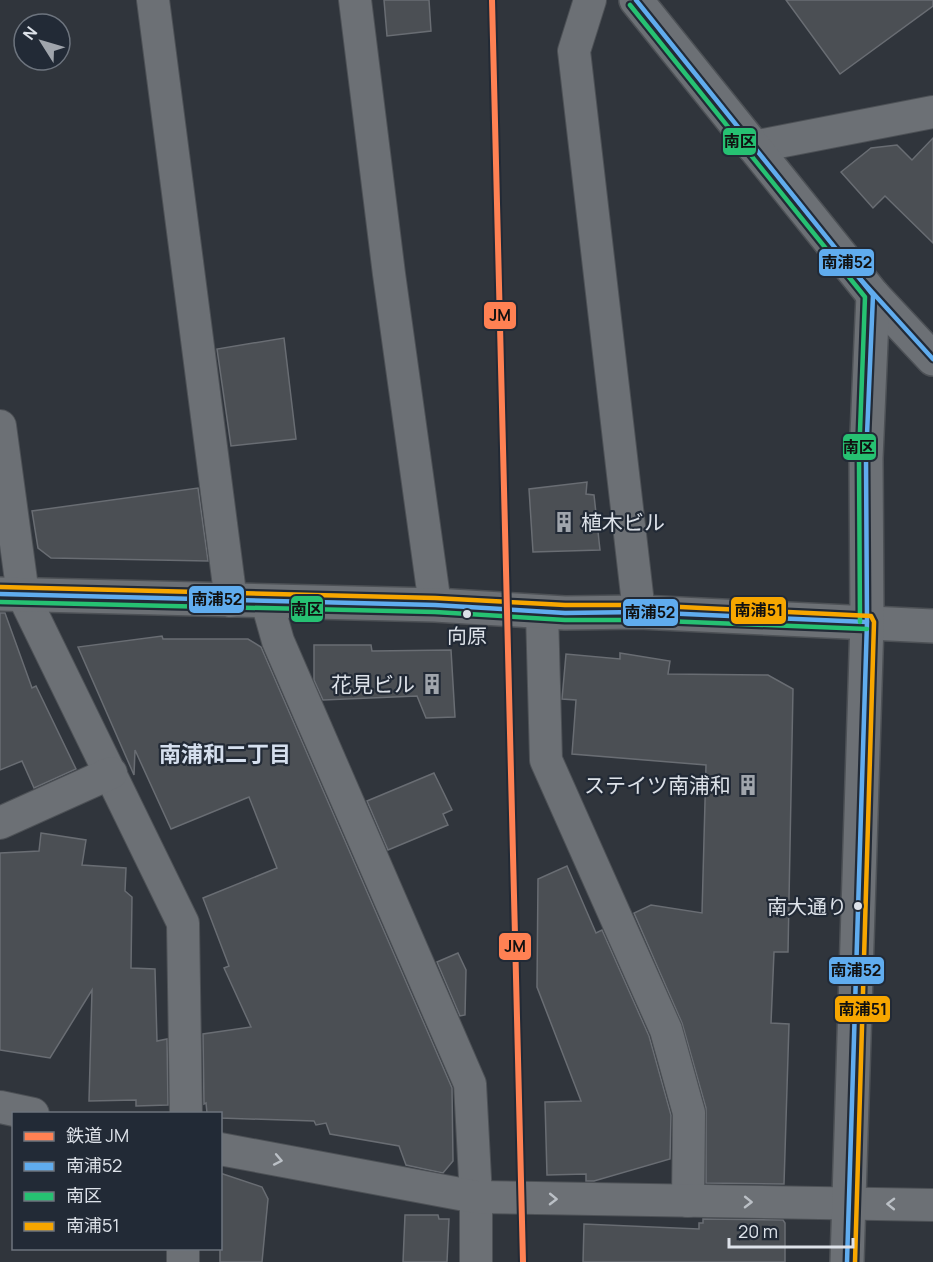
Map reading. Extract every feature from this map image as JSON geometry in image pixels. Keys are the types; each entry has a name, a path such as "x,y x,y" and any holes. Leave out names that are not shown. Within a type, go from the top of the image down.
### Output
{"street":[{"path":"153,0 231,601"},
{"path":"355,0 388,274 435,605"},
{"path":"590,0 574,51 639,612"},
{"path":"636,0 873,295 933,359"},
{"path":"753,147 933,112"},
{"path":"848,1262 867,622 866,458 873,295"},
{"path":"0,426 11,595 111,772 183,923 186,1112"},
{"path":"11,595 435,605 542,612 639,612 933,626"},
{"path":"267,602 278,641 470,1084 476,1197 476,1262"},
{"path":"542,612 546,760 666,1030 689,1113 688,1201"},
{"path":"0,823 111,772"},
{"path":"0,1107 28,1112"},
{"path":"222,1149 476,1197 933,1205"}],"building":[{"path":"384,0 429,0 431,31 387,36"},
{"path":"786,0 933,0 933,6 840,74"},
{"path":"933,138 933,243 885,196 873,208 841,172 871,148 897,145 912,160"},
{"path":"284,338 296,439 231,446 217,349"},
{"name":"植木ビル","path":"587,482 586,494 594,495 600,550 533,552 529,489"},
{"path":"198,488 208,561 51,558 38,548 32,511"},
{"path":"0,613 5,613 32,688 36,686 76,769 34,788 22,761 0,770"},
{"path":"162,636 163,639 248,639 261,647 452,1088 453,1161 443,1173 406,1165 399,1146 330,1134 326,1123 316,1125 314,1121 222,1118 222,1112 207,1112 206,1103 204,1104 203,1034 251,1027 224,968 229,966 203,898 277,868 249,797 171,829 135,750 134,775 78,647"},
{"path":"314,645 371,645 372,651 451,650 455,717 426,718 417,696 323,700 314,680"},
{"path":"620,653 670,661 668,674 768,675 793,689 788,952 774,952 771,1023 789,1024 784,1184 706,1183 706,1108 682,1023 634,913 651,905 702,913 706,765 572,754 576,700 562,699 566,654 620,659"},
{"path":"434,773 452,810 443,814 448,825 388,850 367,801"},
{"path":"41,833 86,840 82,865 126,868 125,891 132,897 131,968 155,969 157,1041 167,1039 168,1105 136,1106 136,1100 89,1101 92,990 50,1058 0,1050 0,853 39,851"},
{"path":"567,866 596,933 602,930 649,1036 671,1115 670,1159 594,1181 586,1181 586,1174 547,1175 545,1102 581,1101 537,987 538,879"},
{"path":"458,953 466,970 465,1015 460,1016 437,962"},
{"path":"222,1174 262,1187 268,1199 262,1262 220,1262"},
{"path":"405,1215 438,1215 439,1219 449,1219 447,1262 403,1262"},
{"path":"703,1219 783,1220 785,1223 785,1262 583,1262 584,1224 699,1229 699,1223 703,1223"}],"rail line":[{"name":"JM","path":"492,0 523,1262"}],"transit line":[{"name":"南浦52","path":"636,0 873,295 866,458 867,622 847,1262"},
{"name":"南区","path":"630,5 865,297 859,458 860,622"},
{"name":"南浦52","path":"853,271 933,359"},
{"name":"南浦51","path":"0,587 435,598 871,616 874,622 855,1262"},
{"name":"南浦52","path":"0,594 435,605 565,613 639,612 867,622"},
{"name":"南区","path":"0,602 435,612 565,620 639,620 867,629"}],"place":[{"name":"植木ビル","path":"564,522"},
{"name":"向原","path":"467,614"},
{"name":"花見ビル","path":"432,684"},
{"name":"ステイツ南浦和","path":"748,785"},
{"name":"南大通り","path":"858,906"}],"district":[{"name":"南浦和二丁目","path":"225,754"}]}
